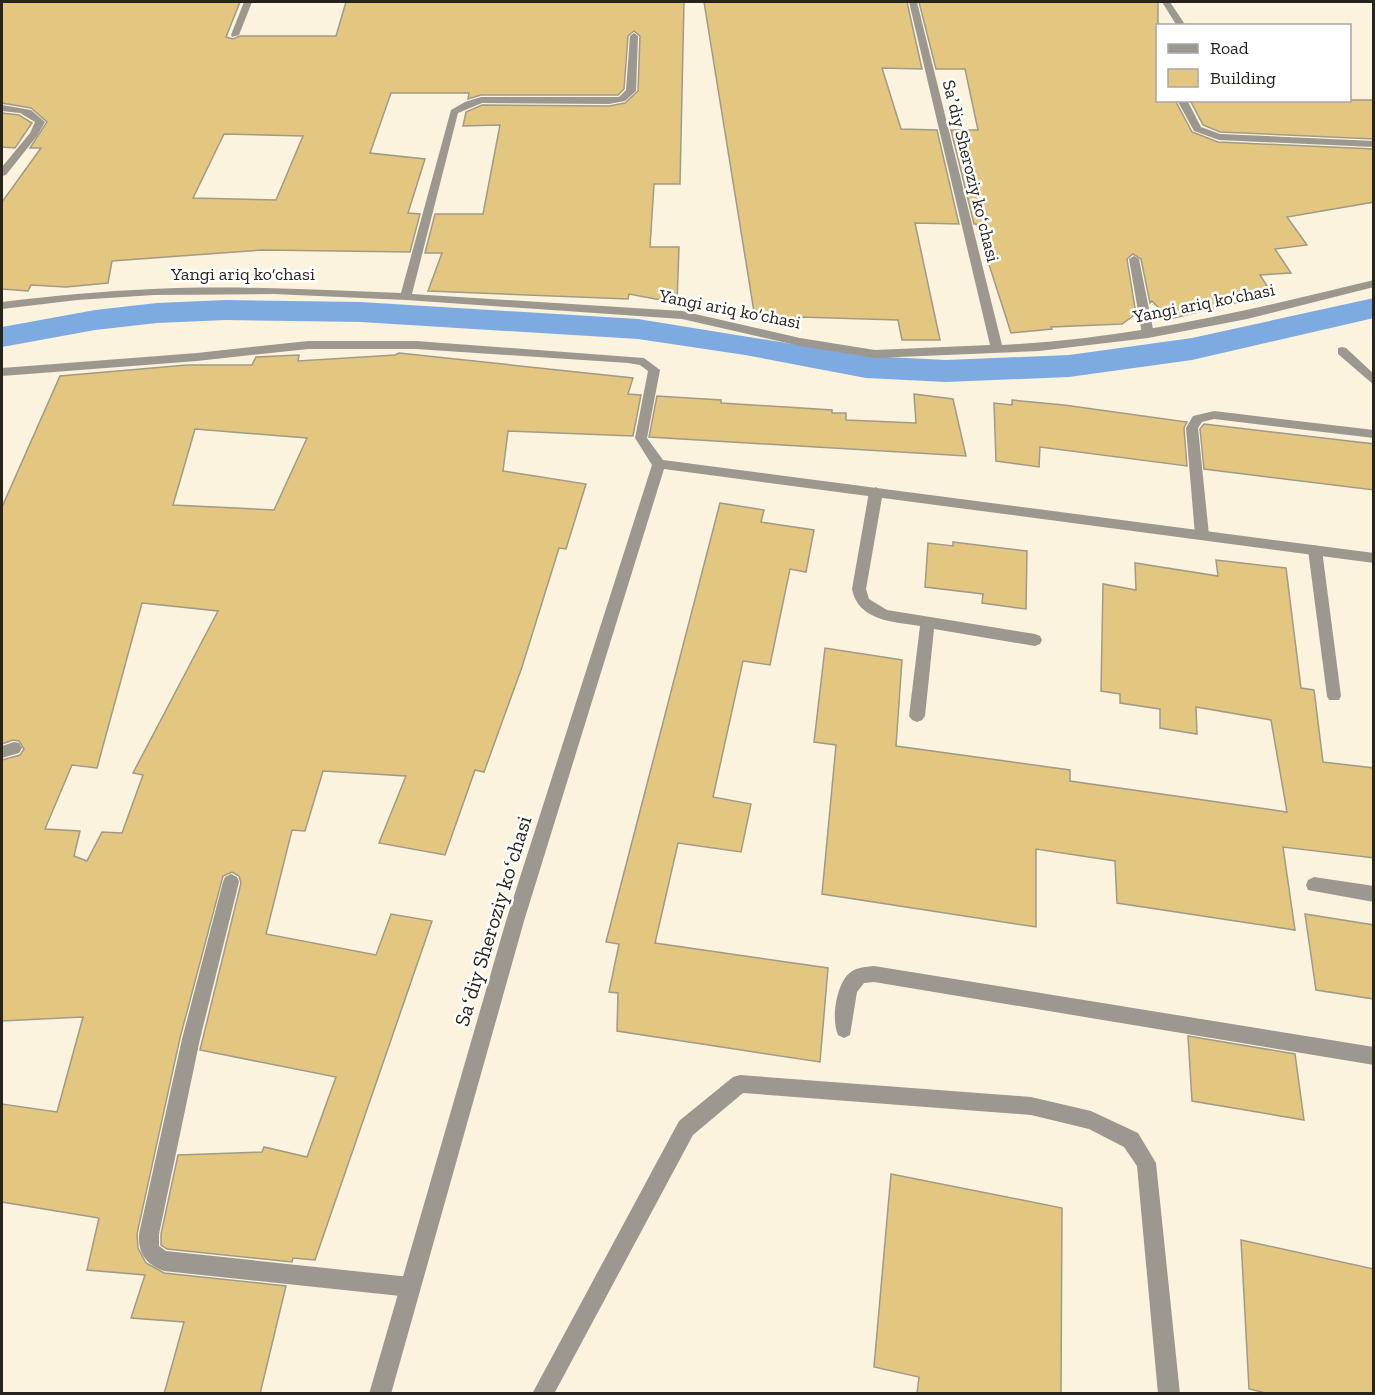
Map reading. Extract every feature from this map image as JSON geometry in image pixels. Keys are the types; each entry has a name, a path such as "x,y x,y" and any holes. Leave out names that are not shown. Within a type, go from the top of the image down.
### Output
{"street":[{"path":"235,35 248,2"},
{"name":"Saʼdiy Sheroziy koʻchasi","path":"913,2 997,349"},
{"path":"1166,2 1181,24"},
{"path":"406,297 454,112 481,100 609,101 622,99 631,91 634,36"},
{"path":"1183,102 1197,129 1219,137 1374,144"},
{"path":"2,108 33,113 40,122 34,134 2,173"},
{"path":"1134,259 1148,334"},
{"name":"Yangi ariq ko‘chasi","path":"2,306 77,297 154,292 274,291 406,297 682,315 800,342 875,354 1039,348 1148,334 1247,315 1374,283"},
{"path":"2,372 197,357 308,345 416,345 628,359 644,363 654,370 641,438 659,464 1374,558"},
{"path":"1342,351 1374,381"},
{"path":"1202,535 1192,428 1194,421 1201,416 1214,415 1374,434"},
{"name":"Saʻdiy Sheroziy koʻchasi","path":"380,1394 515,921 659,464"},
{"path":"876,492 859,589 860,600 868,609 885,615 1035,640"},
{"path":"1315,550 1334,696"},
{"path":"917,716 928,622"},
{"path":"231,882 191,1039 149,1234 148,1249 154,1257 164,1261 410,1287"},
{"path":"1314,885 1374,894"},
{"path":"844,1029 848,993 853,981 860,976 874,974 1374,1056"},
{"path":"542,1394 686,1128 740,1084 1031,1106 1091,1120 1131,1140 1146,1162 1169,1394"}],"building":[{"path":"2,2 240,2 226,37 233,39 240,36 336,36 346,2 684,2 680,184 654,184 650,247 679,247 677,303 629,294 628,299 428,291 442,253 425,253 435,214 483,214 500,125 463,126 466,112 482,105 609,106 625,103 638,91 640,36 634,31 628,36 624,89 618,95 481,95 468,99 469,93 391,93 370,153 425,159 408,213 420,214 410,252 262,250 112,261 108,283 66,287 31,285 28,291 2,289 2,202 41,148 30,148 47,122 31,108 2,103","holes":["224,134 303,136 276,200 193,198"]},
{"path":"704,2 907,2 922,69 882,68 901,129 937,130 959,224 915,223 940,340 902,340 898,320 799,317 799,327 755,318"},
{"path":"919,2 1158,2 1156,102 1176,102 1192,132 1218,142 1374,149 1374,202 1287,217 1307,245 1275,249 1291,273 1260,275 1272,294 1170,319 1152,301 1150,303 1141,259 1133,254 1127,259 1136,314 1122,324 1051,327 1052,329 1011,333 976,224 974,224 951,130 978,130 965,69 936,69"},
{"path":"1374,100 1374,139 1220,132 1203,125 1191,102"},
{"path":"2,113 19,115 32,123 15,148 2,147"},
{"path":"399,353 633,378 628,394 641,395 633,436 508,431 503,471 586,484 566,549 559,548 522,667 484,772 475,770 445,855 379,843 406,776 323,771 305,831 292,830 266,934 376,955 391,914 432,921 315,1260 293,1258 292,1262 167,1249 161,1245 161,1234 178,1155 262,1152 264,1147 307,1157 336,1077 200,1050 241,883 239,876 232,872 223,876 180,1038 137,1234 138,1248 146,1263 164,1273 286,1286 260,1394 164,1394 184,1322 131,1318 145,1275 87,1270 99,1218 2,1202 2,1104 57,1112 83,1017 2,1021 2,760 20,755 24,749 19,741 13,740 2,744 2,507 60,376 187,365 252,365 256,357 299,355 298,361","holes":["195,429 307,438 274,510 173,505","142,603 218,611 133,773 143,775 122,833 102,832 87,861 74,856 80,831 45,829 72,765 97,768"]},
{"path":"914,394 953,399 966,456 649,437 657,396 721,400 721,403 832,410 832,413 846,413 846,420 916,423"},
{"path":"1012,400 1187,422 1184,428 1187,466 1040,447 1039,467 996,461 994,403 1012,405"},
{"path":"1204,424 1374,444 1374,490 1204,469 1200,429"},
{"path":"720,503 764,510 761,522 814,530 806,572 790,569 770,665 743,661 713,797 751,804 741,852 678,843 655,943 828,968 820,1062 617,1031 618,993 609,992 619,944 606,942"},
{"path":"953,542 1027,551 1026,609 982,603 983,594 925,587 928,543 953,546"},
{"path":"1216,560 1286,568 1301,688 1314,690 1323,762 1374,768 1374,858 1283,847 1295,930 1117,903 1115,861 1036,849 1036,927 822,894 836,745 814,742 825,648 902,660 896,746 1070,770 1070,781 1287,812 1271,720 1196,707 1197,734 1160,728 1160,709 1120,703 1120,694 1101,691 1103,584 1136,590 1135,563 1218,576"},
{"path":"1305,914 1374,925 1374,999 1316,990"},
{"path":"1188,1036 1295,1054 1304,1120 1192,1101"},
{"path":"891,1174 1062,1208 1061,1394 917,1394 919,1377 874,1367"},
{"path":"1241,1240 1374,1269 1374,1394 1270,1394 1249,1389"}],"waterway":[{"path":"2,337 95,320 157,313 226,310 361,312 638,329 745,345 866,367 946,371 1069,366 1192,349 1374,308"}]}
